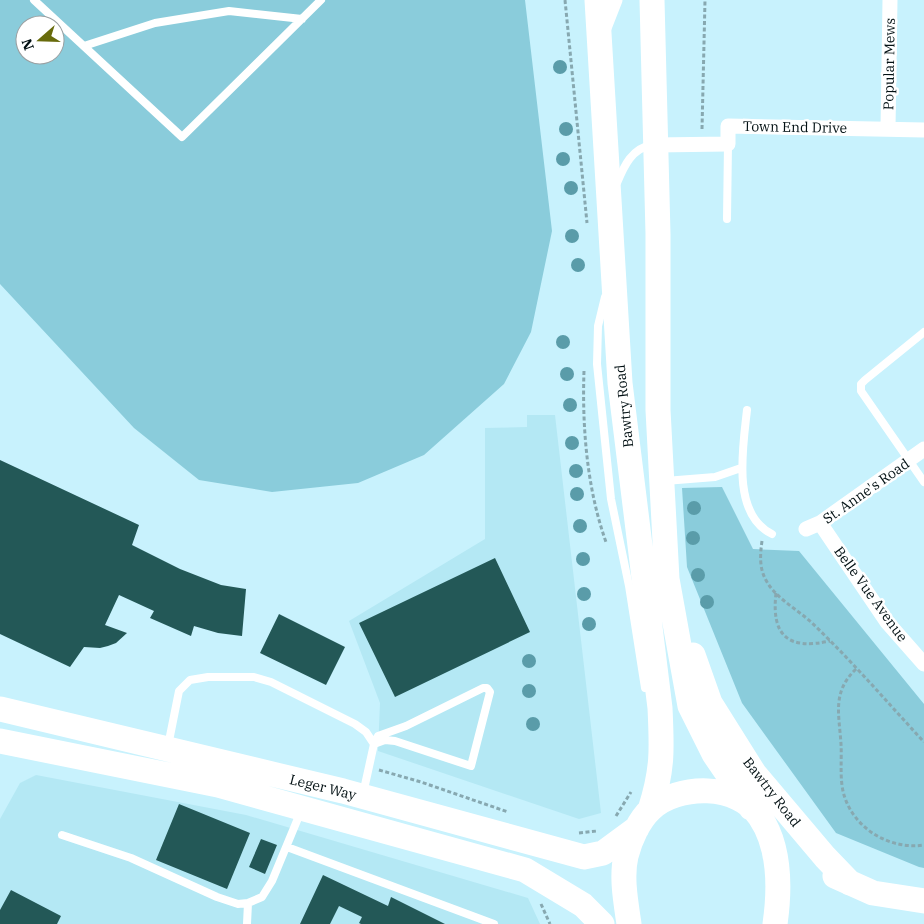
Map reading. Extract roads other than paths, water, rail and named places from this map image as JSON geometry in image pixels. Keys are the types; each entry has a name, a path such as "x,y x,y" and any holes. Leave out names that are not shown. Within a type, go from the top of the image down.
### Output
{"highway":[{"name":"Bawtry Road","path":"596,0 620,383 660,708 663,755 648,808 626,857 625,893 629,924"},
{"name":"Bawtry Road","path":"652,0 661,481 667,579 690,706 714,754 756,812"},
{"name":"Bawtry Road","path":"667,579 710,703 754,774 825,857 850,883"},
{"name":"Leger Way","path":"0,709 174,756 362,797 584,858 603,853 648,808 666,798 685,792 718,792 732,797 756,812"},
{"name":"Leger Way","path":"0,741 212,780 525,870 583,905 602,924"},
{"path":"756,812 819,867 873,893 924,900"},
{"path":"756,812 775,851 779,887 775,924"}],"street":[{"path":"599,44 608,13 615,0"},
{"name":"Popular Mews","path":"888,128 890,0"},
{"name":"Town End Drive","path":"656,145 728,144 728,126 924,130"},
{"name":"St. Anne's Road","path":"813,526 924,449"},
{"name":"Belle Vue Avenue","path":"813,526 888,622 924,664"}],"lane":[{"path":"34,0 182,137 321,0"},
{"path":"84,46 155,23 229,11 302,19"},
{"path":"727,219 728,144"},
{"path":"609,201 626,162 641,147 656,145"},
{"path":"613,270 598,326 597,364 611,498 629,586 647,698"},
{"path":"924,332 862,384 861,391 924,482"},
{"path":"747,410 741,468 748,506 755,523 768,532"},
{"path":"661,481 715,477 741,468"},
{"path":"174,756 179,691 190,680 213,676 254,677 271,682 355,724 366,732 374,744"},
{"path":"362,797 374,744 378,736 399,730 487,688 491,696 471,766 395,741 385,740 374,744"},
{"path":"648,808 652,735"},
{"path":"62,835 131,858 216,897 238,904 248,903 262,897 272,881 303,807"},
{"path":"287,847 494,924"},
{"path":"247,924 248,903"}]}
